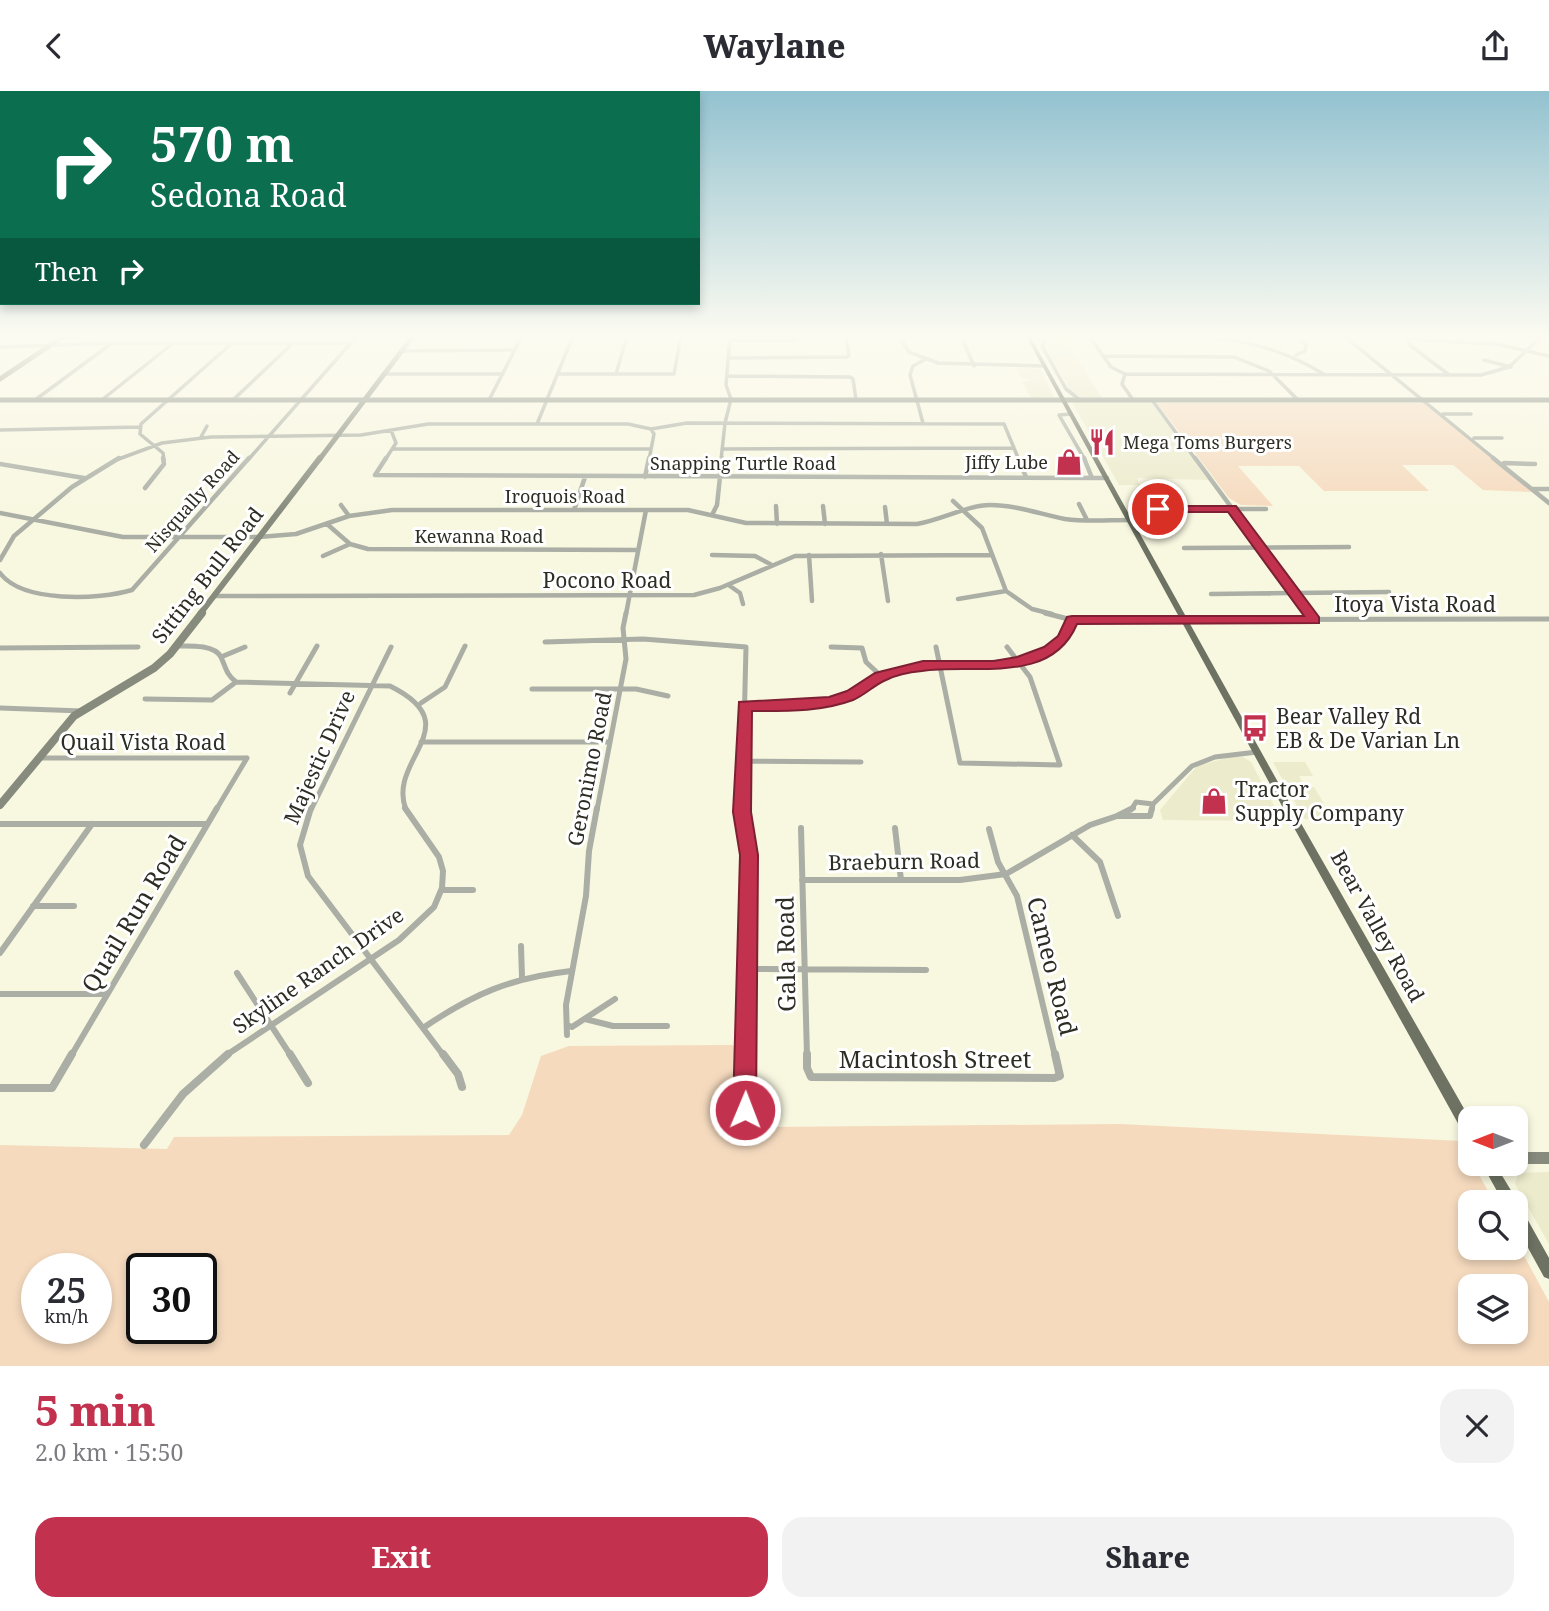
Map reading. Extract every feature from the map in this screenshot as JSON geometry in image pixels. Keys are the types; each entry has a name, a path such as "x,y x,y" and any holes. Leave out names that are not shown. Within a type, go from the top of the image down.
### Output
{"main road":[{"name":"Bear Valley Road","path":"1061,396 1458,1110"},
{"path":"1528,1234 1549,1272"}],"street":[{"path":"35,400 41,396"},
{"path":"103,399 107,396"},
{"path":"0,430 140,427 173,396"},
{"path":"234,399 238,396"},
{"name":"Nisqually Road","path":"1,576 20,589 40,593 119,594 132,590 304,396"},
{"name":"Sitting Bull Road","path":"0,805 38,758 82,711 154,668 176,646 367,396"},
{"path":"489,400 491,396"},
{"path":"537,424 549,396"},
{"path":"713,513 717,505 730,396"},
{"path":"855,396 856,400"},
{"path":"916,396 923,423"},
{"path":"1074,396 1080,400"},
{"path":"1130,396 1133,400"},
{"path":"1294,396 1298,400"},
{"path":"1416,396 1504,463 1549,503"},
{"path":"0,400 1549,400"},
{"path":"1152,400 1314,620"},
{"path":"1071,414 1059,415 1088,465 1091,478"},
{"path":"1442,414 1471,414"},
{"path":"0,560 14,536 84,478 113,461 154,445 201,437 361,435 428,424 628,424 651,429 687,423 1004,424 1026,477"},
{"path":"201,437 207,426"},
{"path":"140,427 140,434 163,453 164,464 145,488"},
{"path":"645,477 654,434 651,429"},
{"path":"391,430 396,437 392,449 651,449"},
{"path":"1472,438 1502,437"},
{"path":"723,449 1014,448"},
{"name":"Snapping Turtle Road","path":"392,449 375,475 1107,478"},
{"path":"1504,463 1535,464"},
{"path":"0,464 84,478"},
{"path":"574,510 585,477"},
{"path":"1532,489 1549,489"},
{"path":"953,501 982,528 1006,591 958,599"},
{"path":"1079,504 1087,520"},
{"path":"341,505 349,516"},
{"name":"Iroquois Road","path":"0,513 122,537 259,537 296,534 349,516 392,510 646,510 713,513 746,523 887,524 929,523 965,510 1002,505 1062,519 1130,520"},
{"path":"776,506 777,524"},
{"path":"823,506 825,524"},
{"path":"885,507 887,524"},
{"path":"1158,509 1266,509"},
{"name":"Geronimo Road","path":"567,1035 566,1005 586,897 589,851 626,659 624,628 646,510"},
{"path":"323,556 350,544 327,524"},
{"name":"Kewanna Road","path":"350,544 368,549 638,550"},
{"path":"1184,548 1349,547"},
{"path":"881,554 888,601"},
{"path":"712,555 755,556 770,564"},
{"path":"809,555 812,601"},
{"name":"Pocono Road","path":"214,596 694,595 730,586 770,564 809,555 992,555"},
{"path":"730,586 740,593 743,604"},
{"name":"Itoya Vista Road","path":"1006,591 1032,609 1072,620 1549,619"},
{"path":"1211,594 1389,592"},
{"path":"745,706 831,702 852,695 881,676 903,669 940,664 994,665 1020,662 1049,650 1064,638 1072,620"},
{"path":"545,642 598,643 626,640 747,647 742,812 749,855 745,1110"},
{"path":"176,646 202,647 215,651 221,656 227,675 236,682 390,687 410,694 421,703 426,718 401,803 408,816 432,843 443,863 442,890 473,890"},
{"path":"290,693 317,646"},
{"path":"421,703 438,696 448,687 464,646"},
{"path":"0,648 138,647"},
{"path":"221,656 245,647"},
{"name":"Majestic Drive","path":"391,647 306,819 300,845 308,876 458,1074 462,1087"},
{"path":"831,647 862,648 866,662 881,676"},
{"path":"936,647 960,763 1060,765 1031,677 1007,647"},
{"path":"145,699 212,700 236,682"},
{"path":"532,689 649,690 668,696"},
{"path":"0,708 82,711"},
{"path":"421,742 610,742"},
{"name":"Braeburn Road","path":"802,880 960,880 1006,874 1072,835 1117,816 1135,812 1150,816 1153,804 1192,765 1215,757 1258,753"},
{"name":"Quail Vista Road","path":"38,758 247,758"},
{"name":"Quail Run Road","path":"0,1088 52,1088 247,758"},
{"path":"744,761 861,762"},
{"name":"Braeburn Road","path":"1135,812 1136,802 1153,804"},
{"path":"0,824 207,824"},
{"path":"0,953 92,824"},
{"name":"Gala Road","path":"801,828 807,1068 811,1077"},
{"path":"895,828 901,880"},
{"name":"Cameo Road","path":"989,829 998,862 1017,896 1060,1076"},
{"path":"1072,835 1100,862 1118,916"},
{"name":"Skyline Ranch Drive","path":"144,1145 155,1136 179,1098 220,1060 398,940 428,913 442,890"},
{"path":"33,906 74,906"},
{"path":"521,946 522,977"},
{"path":"747,969 926,970"},
{"path":"424,1028 463,1000 501,982 571,971"},
{"path":"237,972 308,1083"},
{"path":"0,994 107,994"},
{"path":"567,1025 572,1027 615,999"},
{"path":"585,1019 612,1025 667,1027"},
{"name":"Macintosh Street","path":"811,1077 1060,1076"},
{"path":"1528,1158 1549,1158"}],"shaded area":[{"path":"1030,396 1054,397 1031,398"},
{"path":"1079,396 1100,396 1102,398"},
{"path":"1151,402 1208,480 1137,478 1140,485 1119,485 1073,404"},
{"path":"1157,403 1425,403 1532,492 1483,490 1453,465 1402,465 1429,491 1324,491 1299,466 1238,466 1273,506 1241,505 1229,498"},
{"path":"1230,757 1243,757 1251,762 1282,821 1163,820 1160,810 1197,766"},
{"path":"1273,762 1305,762 1313,776 1299,776 1305,787 1314,787 1333,819 1304,819"},
{"path":"733,1045 768,1127 1120,1124 1458,1141 1458,1176 1480,1176 1487,1190 1458,1190 1458,1260 1526,1260 1549,1302 1549,1366 0,1366 0,1145 167,1149 174,1137 509,1135 522,1115 541,1056 569,1046"},
{"path":"1549,1172 1549,1244 1528,1207 1528,1190 1518,1190 1515,1184 1517,1176 1528,1176 1528,1173"}],"place":[{"name":"Mega Toms Burgers","path":"1102,442"},
{"name":"Jiffy Lube","path":"1069,462"},
{"name":"Bear Valley Rd EB & De Varian Ln","path":"1255,728"},
{"name":"Tractor Supply Company","path":"1214,801"}],"route":[{"path":"745,1110 749,855 742,812 745,706 831,702 852,695 881,676 903,669 940,664 994,665 1020,662 1038,656 1064,638 1072,620 1314,620 1232,509 1158,509"}]}
